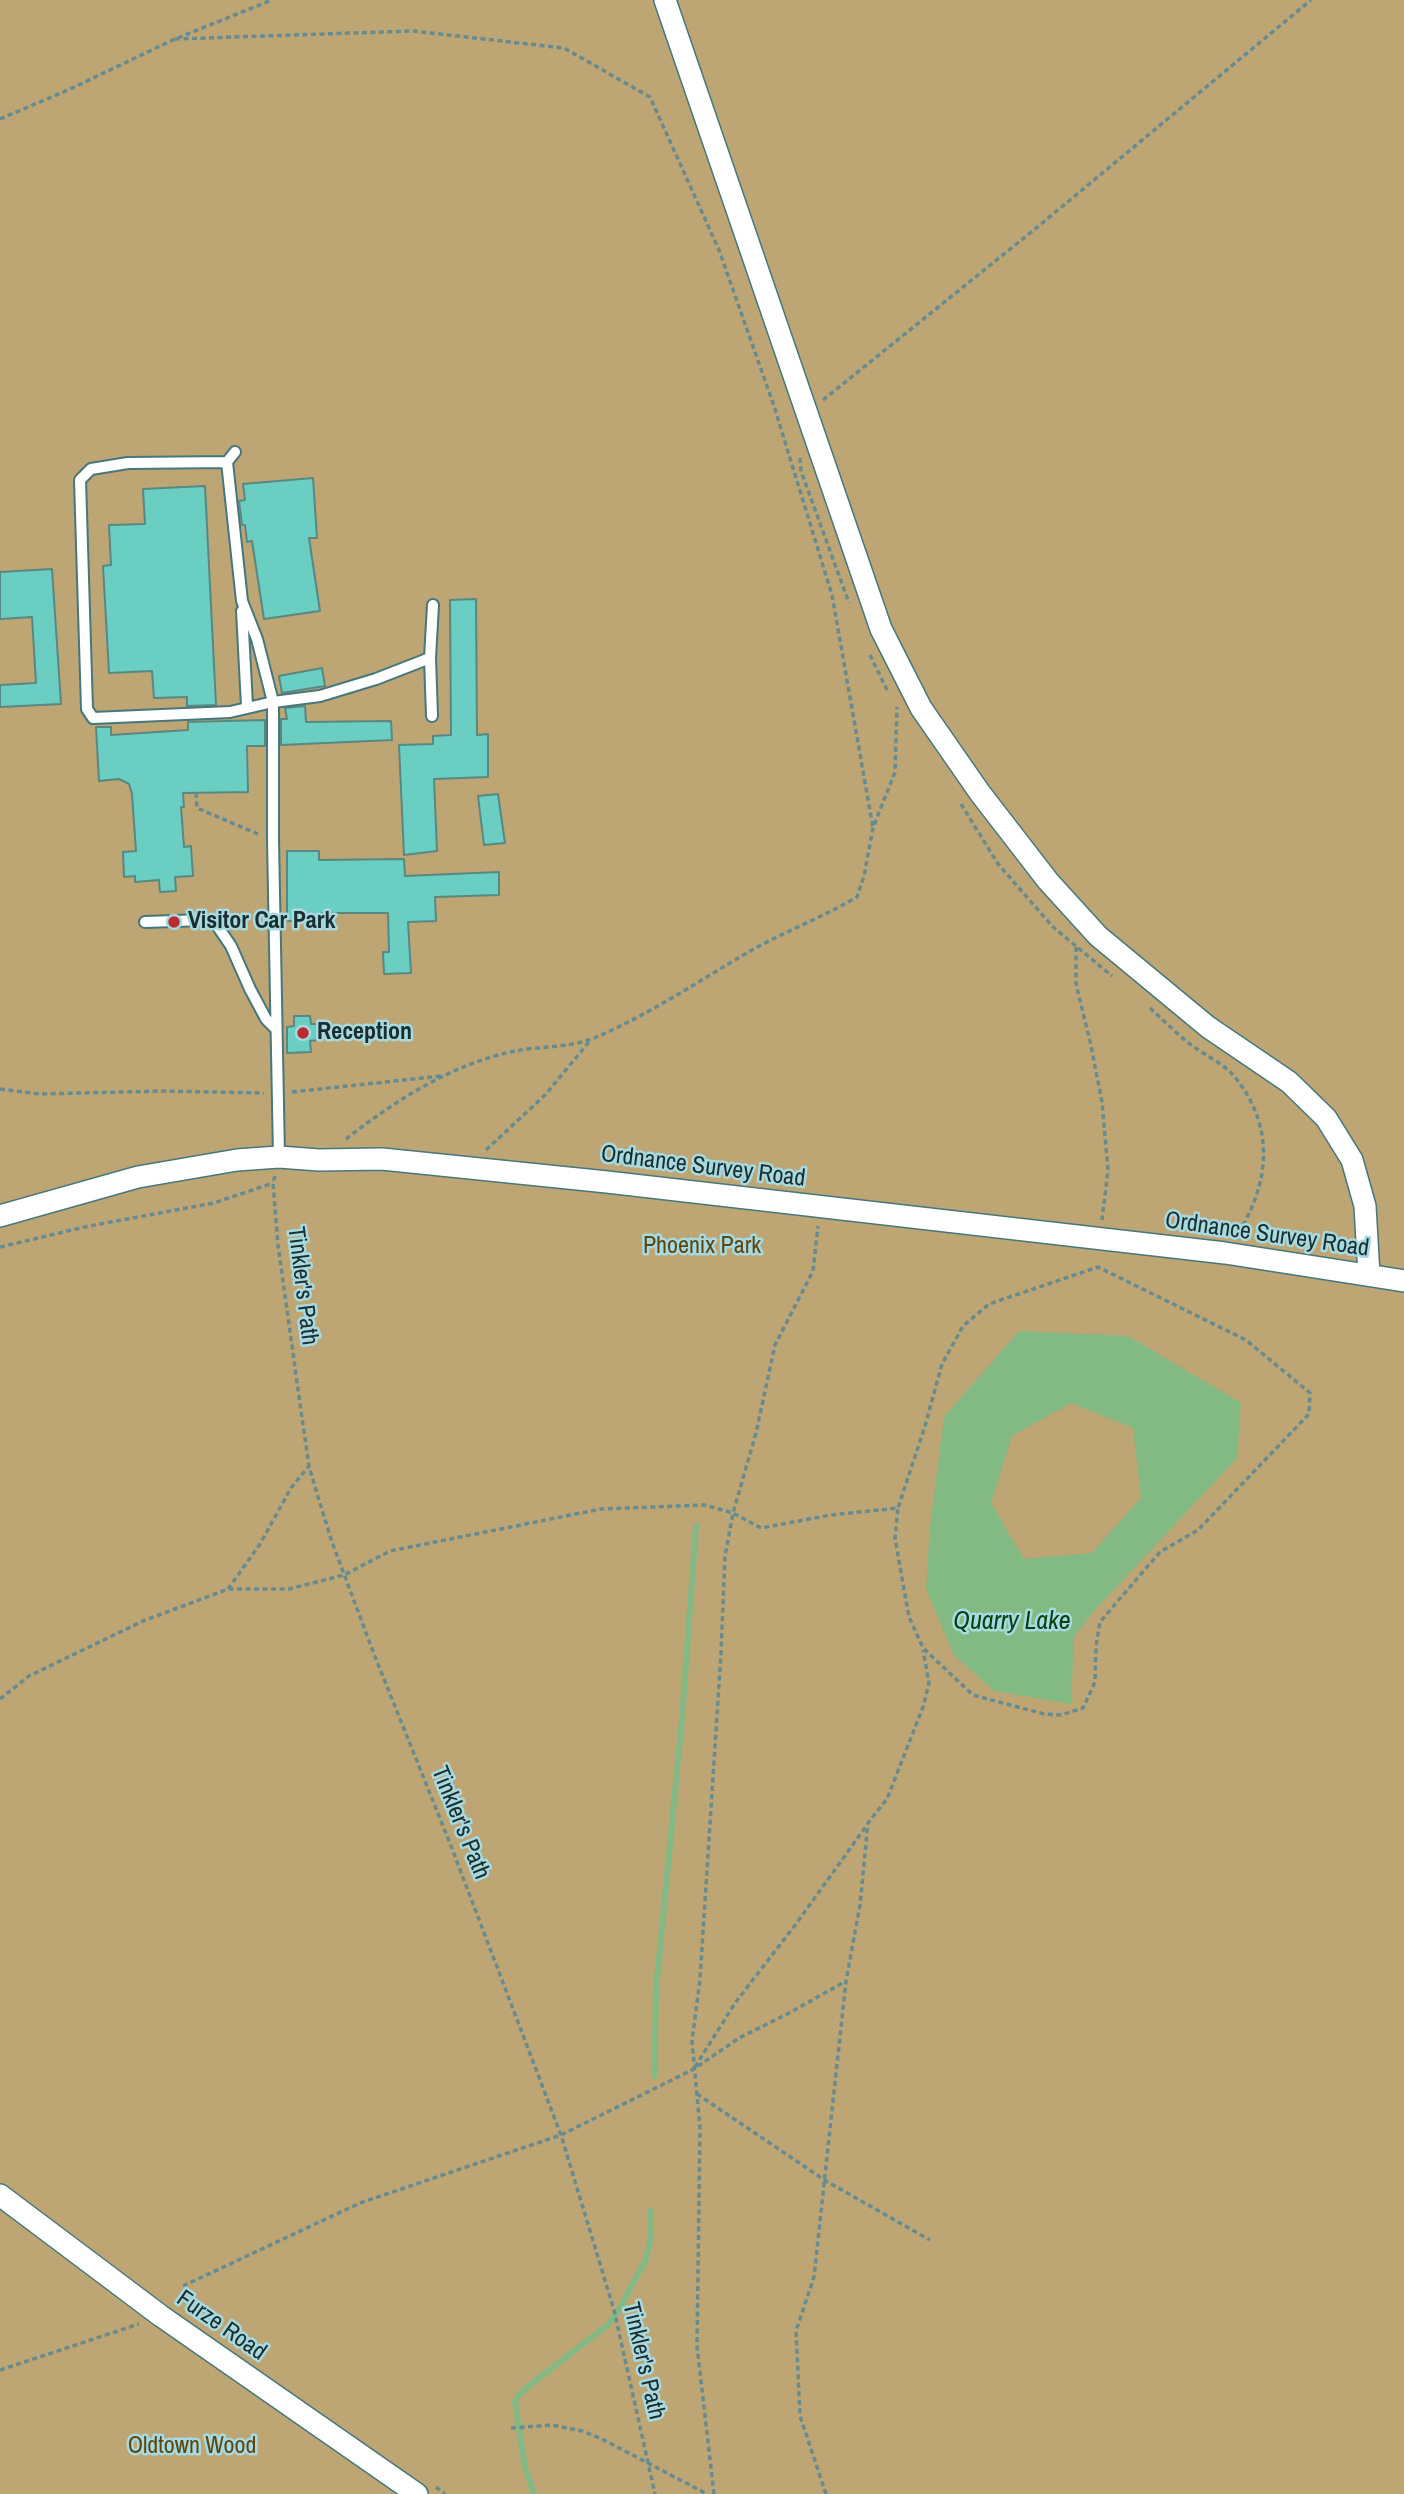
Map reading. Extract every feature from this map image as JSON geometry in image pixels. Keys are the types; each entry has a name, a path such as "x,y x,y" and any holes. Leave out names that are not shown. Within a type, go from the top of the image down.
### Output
{"street":[{"path":"665,0 881,629 921,708 980,793 1048,881 1098,936 1208,1027 1289,1082 1326,1118 1352,1160 1365,1206 1369,1275"},
{"name":"Ordnance Survey Road","path":"0,1216 138,1177 237,1160 279,1157 319,1160 382,1159 1226,1253 1404,1281"},
{"name":"Furze Road","path":"0,2195 161,2316 417,2494"}],"lane":[{"path":"235,452 227,462 242,601 247,706"},
{"path":"227,462 128,463 91,469 80,480 87,709 93,718 230,712 247,706 320,696 376,679 430,658"},
{"path":"242,601 257,639 273,702 275,1029 279,1157"},
{"path":"432,716 430,658 433,605"},
{"path":"145,922 204,920 216,924 231,946 266,1019 275,1029"}],"path":[{"path":"0,119 175,39 272,0"},
{"path":"807,413 1035,229 1311,0"},
{"path":"175,39 413,31 564,48 650,97 719,250 774,406 832,594 873,828"},
{"path":"800,458 801,471 853,614"},
{"path":"867,649 890,695"},
{"path":"319,1160 377,1115 443,1075 513,1051 590,1040 639,1017 757,947 822,918 857,897 873,828 895,772 897,707 904,718"},
{"path":"196,793 197,808 273,840"},
{"path":"955,794 998,864 1053,927 1119,981"},
{"path":"1076,947 1076,984 1102,1102 1108,1170 1100,1240"},
{"path":"1147,1004 1191,1045 1232,1074 1250,1099 1265,1147 1261,1180 1258,1197 1226,1253"},
{"path":"468,1167 545,1095 590,1040"},
{"path":"0,1089 40,1094 162,1091 277,1094 443,1075"},
{"name":"Tinkler's Path","path":"279,1157 273,1183 278,1245 309,1466 344,1574 561,2135 614,2310 655,2494"},
{"path":"0,1247 89,1226 214,1203 273,1183"},
{"path":"714,2494 697,2346 700,2128 692,2041 700,1979 725,1556 733,1513 756,1433 775,1345 813,1271 821,1207"},
{"path":"694,2068 735,2003 887,1799 923,1707 929,1683 923,1648 909,1618 895,1538 898,1508 942,1364 963,1326 989,1304 1098,1267 1246,1340 1310,1393 1309,1414 1198,1530 1160,1552 1100,1622 1095,1682 1083,1708 1061,1715 1044,1714 973,1695 923,1648"},
{"path":"228,1589 260,1544 291,1488 309,1466"},
{"path":"0,1699 29,1676 143,1621 228,1589 289,1589 344,1574 390,1551 601,1509 704,1505 733,1513 761,1528 831,1514 898,1508"},
{"path":"826,2494 800,2416 796,2330 814,2277 846,1981 860,1905 869,1823"},
{"path":"183,2286 360,2203 561,2135 694,2068 739,2038 846,1981"},
{"path":"696,2094 826,2180 929,2240"},
{"path":"0,2370 161,2316"},
{"path":"511,2428 552,2425 582,2431 707,2494"}],"green space":[{"name":"Phoenix Park","path":"0,0 1404,0 1404,2494 0,2494"}],"water":[{"name":"Quarry Lake","path":"1019,1331 1128,1336 1241,1403 1237,1458 1094,1611 1074,1637 1071,1704 994,1691 954,1655 926,1589 930,1526 944,1417","holes":["1071,1403 1133,1428 1141,1498 1092,1553 1024,1559 991,1503 1012,1436"]}],"building":[{"path":"313,478 317,538 309,538 320,611 264,619 252,541 247,542 245,525 242,525 239,501 245,500 243,484"},
{"path":"205,486 216,705 187,706 187,697 154,698 152,671 109,673 103,566 111,565 109,525 145,524 143,489"},
{"path":"52,569 61,704 0,707 0,685 36,683 32,617 0,619 0,572"},
{"path":"476,599 477,735 488,734 488,777 434,779 437,851 404,855 399,745 433,744 433,736 451,735 450,600"},
{"path":"322,668 325,686 282,693 279,676"},
{"path":"305,706 306,722 391,721 392,740 281,745 281,719 287,719 285,708"},
{"path":"265,720 265,746 247,746 248,792 183,793 184,807 181,807 184,847 191,846 193,876 175,877 176,891 160,892 159,880 135,882 135,876 124,877 123,852 136,851 132,794 129,784 119,779 99,781 96,727 111,727 111,735 188,730 188,722"},
{"path":"498,794 505,843 484,845 478,796"},
{"path":"287,851 319,851 319,860 404,859 405,876 499,872 499,895 435,897 436,921 408,922 411,973 384,974 383,952 389,952 388,913 321,913 321,921 287,921"},
{"name":"Reception","path":"294,1016 310,1016 311,1024 319,1024 319,1040 310,1041 311,1052 287,1053 287,1027 294,1026"}],"waterway":[{"path":"654,2076 656,1991 682,1719 696,1526"},
{"path":"534,2494 525,2467 515,2402 530,2385 609,2324 646,2259 651,2238 651,2211"}],"place":[{"name":"Visitor Car Park","path":"174,922"},
{"name":"Reception","path":"303,1033"}],"park label":[{"name":"Oldtown Wood","path":"192,2447"}]}
